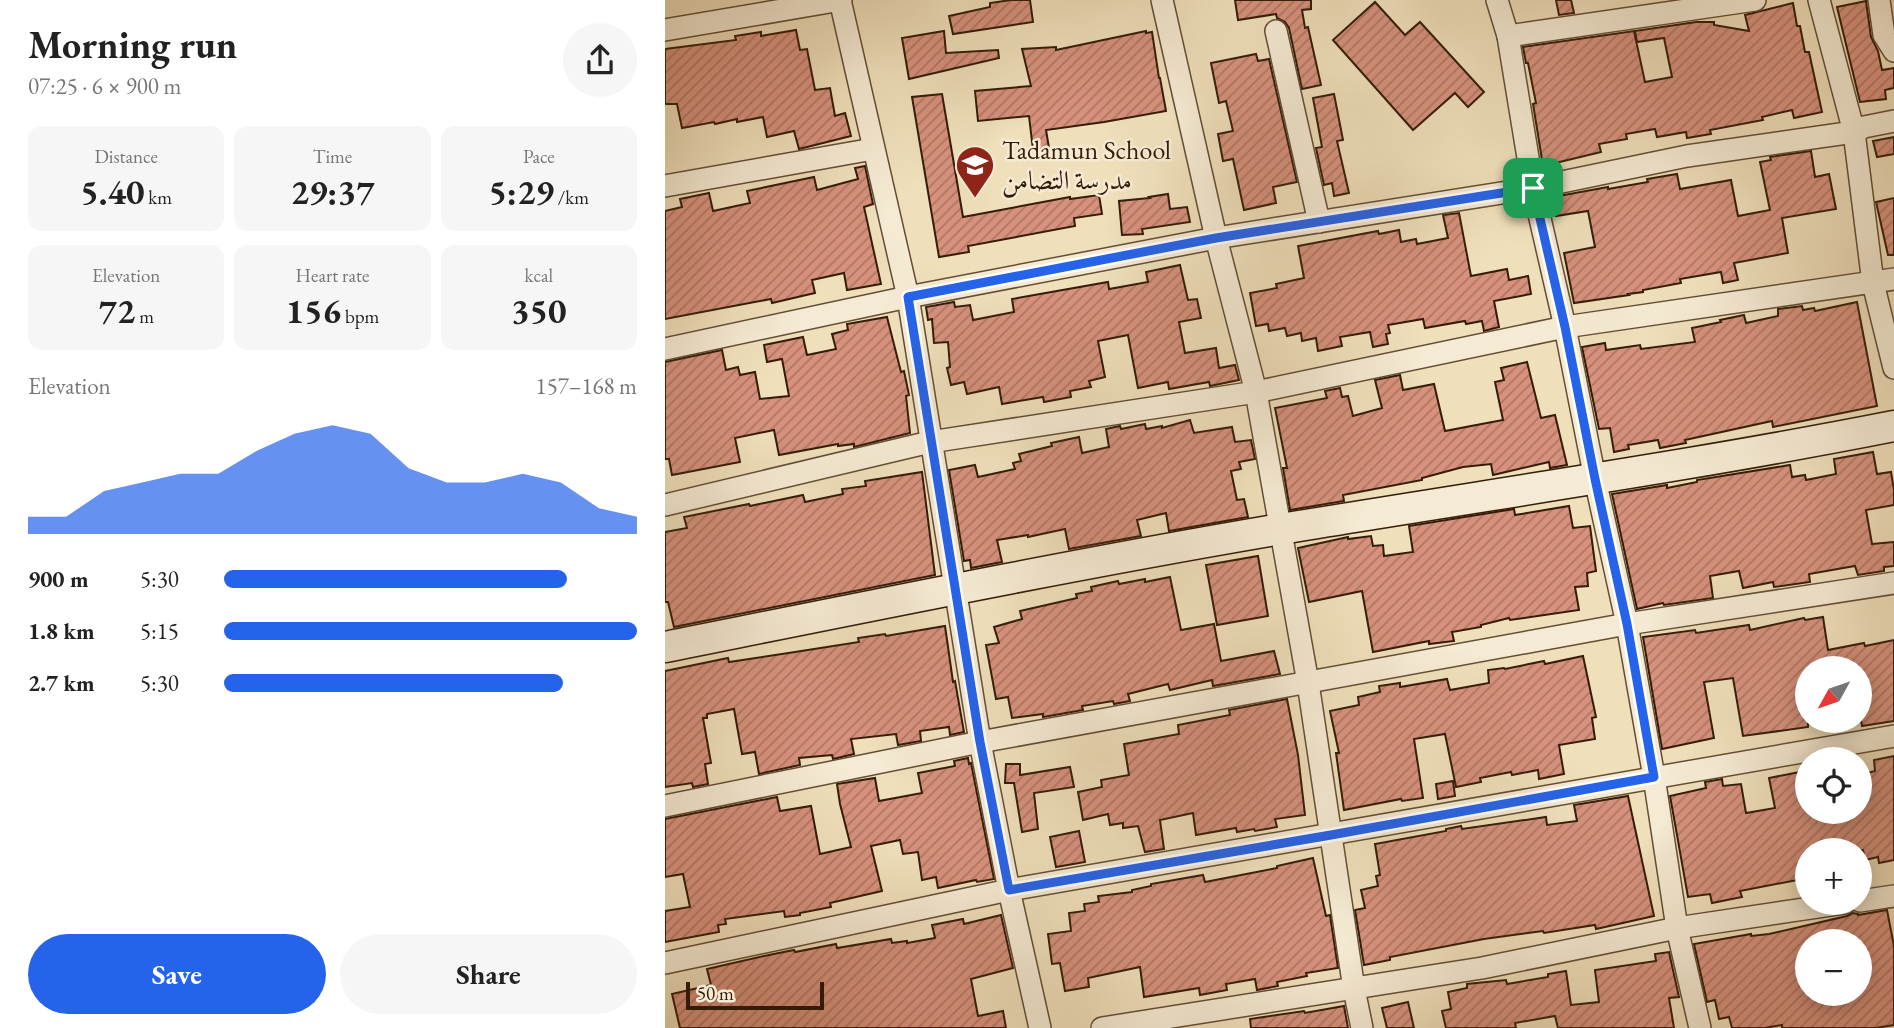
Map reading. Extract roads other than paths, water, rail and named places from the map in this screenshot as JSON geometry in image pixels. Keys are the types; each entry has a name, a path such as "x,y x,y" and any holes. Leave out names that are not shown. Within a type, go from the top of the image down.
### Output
{"street":[{"path":"665,30 841,0 908,297 980,742 1040,1028"},
{"path":"1162,0 1216,238 1256,392 1308,683 1362,1028"},
{"path":"1497,0 1508,36 1533,188 1627,624 1677,928 1700,1028"},
{"path":"1508,36 1755,0"},
{"path":"1819,0 1854,132 1884,281 1894,368"},
{"path":"1879,0 1884,35 1894,51"},
{"path":"1276,31 1319,222"},
{"path":"665,349 908,297 1216,238 1533,188 1687,156 1854,132 1864,127 1894,121"},
{"path":"665,186 873,149"},
{"path":"665,505 930,442 1256,392 1565,327 1884,281"},
{"path":"665,647 955,589 1280,529 1595,479 1894,426"},
{"path":"665,806 980,742 1627,624 1894,583"},
{"path":"665,962 1009,890 1894,736"},
{"path":"1872,899 1894,896"},
{"path":"1102,1028 1482,968 1677,928 1795,910"}],"place":[{"name":"Tadamun School مدرسة التضامن","path":"975,199"}]}
